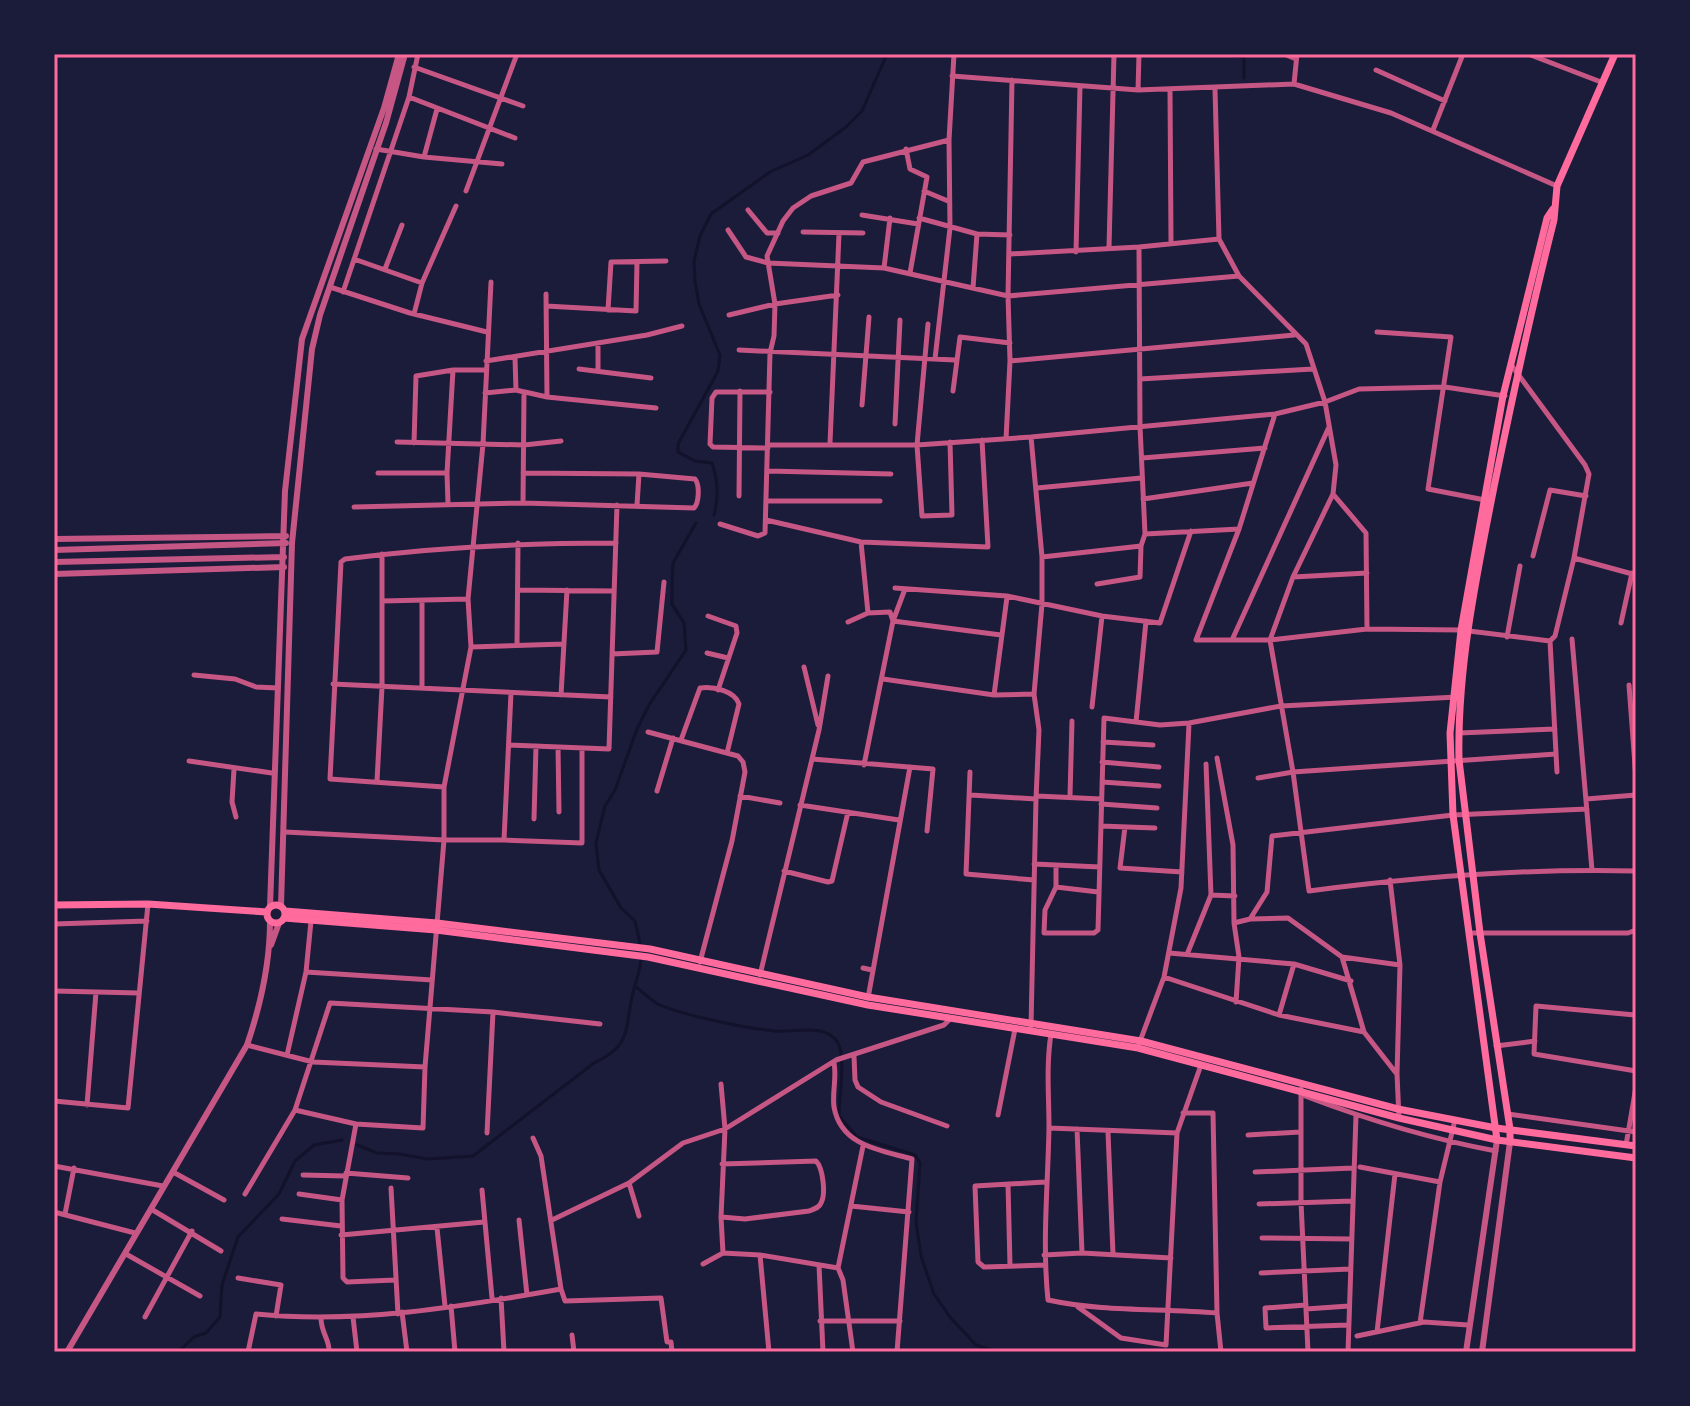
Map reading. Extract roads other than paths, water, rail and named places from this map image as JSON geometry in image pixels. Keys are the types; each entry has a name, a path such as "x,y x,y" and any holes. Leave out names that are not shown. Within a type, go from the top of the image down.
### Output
{"main road":[{"path":"1497,1140 1453,815 1450,761 1452,697 1481,533 1513,397 1515,370 1540,263 1547,218 1553,209 1557,186 1615,54"},
{"path":"1484,523 1485,500 1503,396 1515,370"},
{"path":"1465,630 1459,760 1510,1142"},
{"path":"54,905 148,904 283,914 436,926 621,949 700,963 950,1019 1139,1045"},
{"path":"269,913 275,904 283,914 311,921 436,926"},
{"path":"868,1001 1139,1045 1399,1113 1452,1130 1510,1142 1636,1158"},
{"path":"1478,1003 1490,1002"},
{"path":"1399,1113 1636,1146"}],"street":[{"path":"270,949 283,914 292,540 312,349 320,315 376,149 402,54"},
{"path":"67,1352 247,1045 262,1001 270,949 272,773 286,477 302,339 402,54"},
{"path":"343,292 409,97 418,54"},
{"path":"466,191 517,54"},
{"path":"935,359 950,228 949,140 954,54"},
{"path":"1109,247 1114,54"},
{"path":"1138,90 1139,54"},
{"path":"1284,54 1297,56 1294,84"},
{"path":"1433,130 1463,54"},
{"path":"1528,54 1601,82"},
{"path":"414,67 523,106"},
{"path":"1376,70 1445,101"},
{"path":"952,76 1170,91 1294,84 1343,97 1433,130 1557,186"},
{"path":"1006,439 1010,361 1008,296 1012,80"},
{"path":"1076,252 1080,86"},
{"path":"1215,89 1219,239 1239,276 1306,344 1325,402 1336,465 1333,494 1293,577 1270,640 1293,772 1309,891 1390,880 1592,870 1636,871"},
{"path":"1170,91 1171,243"},
{"path":"409,97 515,138"},
{"path":"424,157 437,109"},
{"path":"720,524 758,536 765,533 770,353 775,304 767,256 793,208 811,196 851,183 863,162 949,140"},
{"path":"376,149 502,164"},
{"path":"906,149 910,169 927,177 910,273"},
{"path":"924,191 948,201"},
{"path":"414,314 422,283 456,206"},
{"path":"748,210 767,233 779,232"},
{"path":"862,215 919,221 977,234 1010,235"},
{"path":"884,268 890,218"},
{"path":"385,269 402,225"},
{"path":"728,230 746,257 768,263 884,268 1008,296 1239,276"},
{"path":"803,232 863,233"},
{"path":"830,443 839,234"},
{"path":"973,288 977,234"},
{"path":"1010,254 1076,252 1219,239"},
{"path":"1097,584 1140,577 1141,546 1145,534 1141,478 1139,247"},
{"path":"354,259 422,283"},
{"path":"608,310 611,262 666,261"},
{"path":"546,306 636,311 637,262"},
{"path":"295,1110 356,1124 423,1128 425,1067 444,840 444,787 471,647 468,599 483,444 491,282"},
{"path":"330,287 414,314 487,332"},
{"path":"546,294 547,397"},
{"path":"729,315 775,304 838,295"},
{"path":"862,405 869,317"},
{"path":"895,424 900,320"},
{"path":"928,324 917,445 922,516 952,515 950,442"},
{"path":"486,361 598,344 682,326"},
{"path":"1377,332 1451,337 1428,489 1485,500"},
{"path":"1010,361 1295,335"},
{"path":"953,391 960,337 1010,343"},
{"path":"598,344 598,371"},
{"path":"739,350 955,360"},
{"path":"515,358 516,390"},
{"path":"579,369 651,378"},
{"path":"1140,379 1313,369"},
{"path":"414,443 416,376 453,370 486,370"},
{"path":"448,504 453,370"},
{"path":"1515,370 1585,465 1590,481 1570,578 1555,636 1550,641 1557,772"},
{"path":"770,392 719,390 714,394 710,444 713,447 830,443 917,445 1031,437 1275,414 1325,402 1359,389 1445,387 1513,397"},
{"path":"485,393 516,390 547,397 656,408"},
{"path":"739,496 740,391"},
{"path":"523,503 524,392"},
{"path":"1275,414 1239,529 1196,640 1270,640 1367,629 1465,630 1550,641"},
{"path":"1232,640 1329,427"},
{"path":"1031,437 1042,557 1042,604 1034,694 1039,730 1031,1028"},
{"path":"766,519 861,542 988,547 982,440"},
{"path":"397,442 524,445 561,441"},
{"path":"1142,458 1265,448"},
{"path":"768,471 891,474"},
{"path":"378,473 447,473"},
{"path":"354,507 523,503 694,508 698,494 695,479 639,474 523,473"},
{"path":"637,505 639,474"},
{"path":"1037,488 1141,478"},
{"path":"1143,499 1254,483"},
{"path":"1533,556 1550,490 1586,496"},
{"path":"1333,494 1366,533 1367,629"},
{"path":"767,501 880,501"},
{"path":"509,745 609,749 617,505"},
{"path":"1145,534 1239,529"},
{"path":"895,588 1007,596 1102,616 1160,623 1191,531"},
{"path":"54,539 292,540"},
{"path":"54,550 283,539"},
{"path":"861,542 868,613"},
{"path":"517,645 518,543"},
{"path":"444,787 330,779 341,562 382,554 473,546 616,543"},
{"path":"1042,557 1141,546"},
{"path":"377,781 382,687 382,554"},
{"path":"54,562 292,557"},
{"path":"1574,558 1634,574 1621,623"},
{"path":"1507,637 1520,566"},
{"path":"54,574 292,567"},
{"path":"1293,577 1367,573"},
{"path":"612,654 657,652 664,582"},
{"path":"864,765 893,621 905,589"},
{"path":"519,590 614,591"},
{"path":"561,695 567,590"},
{"path":"994,695 1007,596"},
{"path":"382,601 468,599"},
{"path":"422,601 422,689"},
{"path":"848,622 868,613 890,612 893,621"},
{"path":"708,616 736,626 737,633 718,690"},
{"path":"1092,707 1102,616"},
{"path":"893,621 1001,635"},
{"path":"1136,722 1146,621"},
{"path":"1572,639 1592,870"},
{"path":"471,647 564,644"},
{"path":"707,653 728,658"},
{"path":"804,667 819,730"},
{"path":"194,675 278,688"},
{"path":"759,976 819,730 828,676"},
{"path":"883,679 994,695 1034,694"},
{"path":"333,684 611,697"},
{"path":"1629,685 1633,692 1636,779"},
{"path":"681,740 700,688 731,693 738,698 739,704 727,753"},
{"path":"504,840 511,693"},
{"path":"1034,933 1094,933 1098,930 1104,718 1189,723 1281,706 1462,697"},
{"path":"1070,796 1072,721"},
{"path":"1139,1045 1164,977 1182,872 1189,723"},
{"path":"1459,733 1555,729"},
{"path":"648,732 738,756 743,762 745,772 732,841 700,963"},
{"path":"657,791 673,738"},
{"path":"1103,742 1153,745"},
{"path":"534,819 536,746"},
{"path":"558,747 559,812"},
{"path":"285,832 582,843 582,748"},
{"path":"1258,778 1293,772 1556,754"},
{"path":"1217,758 1232,833 1234,923 1239,957 1236,1002"},
{"path":"812,759 933,769 927,831"},
{"path":"189,761 272,773"},
{"path":"1102,762 1159,767"},
{"path":"1188,952 1211,895 1206,764"},
{"path":"868,1001 910,767"},
{"path":"234,769 232,802 236,817"},
{"path":"970,772 966,874 1034,880"},
{"path":"1102,782 1159,786"},
{"path":"971,795 1070,796 1157,808"},
{"path":"1586,799 1636,795"},
{"path":"740,796 780,803"},
{"path":"800,805 899,820"},
{"path":"1250,919 1267,892 1272,836 1453,815 1587,809"},
{"path":"784,871 832,881 848,812"},
{"path":"1101,826 1155,828"},
{"path":"1125,827 1120,868 1182,872"},
{"path":"1034,864 1100,867"},
{"path":"1044,933 1045,910 1056,887 1056,866"},
{"path":"1390,880 1400,965 1399,1113"},
{"path":"1056,887 1098,892"},
{"path":"1211,895 1235,896"},
{"path":"54,1101 128,1108 148,904"},
{"path":"1234,923 1250,919 1288,918 1342,957 1400,965"},
{"path":"54,924 147,921"},
{"path":"287,1055 306,972 311,921"},
{"path":"1467,933 1628,933 1636,930"},
{"path":"1169,953 1188,952 1294,964 1351,981"},
{"path":"1342,957 1364,1032 1397,1074"},
{"path":"1279,1015 1294,964"},
{"path":"863,968 872,970"},
{"path":"306,972 432,980"},
{"path":"1164,977 1279,1015 1364,1032"},
{"path":"1636,983 1636,1025"},
{"path":"54,991 139,993"},
{"path":"87,1105 96,992"},
{"path":"245,1194 295,1110 330,1003 493,1012 600,1024"},
{"path":"1635,1015 1536,1006 1534,1054 1636,1071"},
{"path":"487,1133 493,1012"},
{"path":"552,1220 629,1183 683,1143 725,1129 835,1061 944,1025 950,1019"},
{"path":"998,1115 1015,1029"},
{"path":"1051,1034 1047,1059 1049,1128 1044,1255 1048,1300 1076,1306 1217,1313"},
{"path":"1496,1046 1535,1041"},
{"path":"247,1045 313,1062 425,1067"},
{"path":"851,1056 858,1087 881,1102 947,1126"},
{"path":"835,1061 834,1104 839,1122 847,1134 863,1146 912,1159 897,1352"},
{"path":"1076,1306 1121,1338 1166,1345 1177,1133 1203,1061"},
{"path":"721,1084 725,1129 721,1217 723,1253"},
{"path":"1626,1145 1636,1087"},
{"path":"1308,1352 1300,1169 1301,1089 1356,1115 1449,1142 1496,1151"},
{"path":"1183,1113 1213,1113 1217,1313 1221,1352"},
{"path":"1507,1114 1636,1132"},
{"path":"1348,1352 1356,1115"},
{"path":"1420,1323 1440,1182 1455,1120"},
{"path":"356,1124 342,1200 343,1278 347,1282 395,1280"},
{"path":"1049,1128 1177,1133"},
{"path":"1077,1129 1082,1253"},
{"path":"1108,1132 1113,1254"},
{"path":"1248,1135 1300,1132"},
{"path":"533,1138 541,1156 565,1301 661,1298 667,1342 671,1342 672,1352"},
{"path":"1466,1352 1497,1140"},
{"path":"1482,1352 1510,1142"},
{"path":"853,1352 843,1280 838,1268 863,1146"},
{"path":"721,1217 745,1219 809,1211 819,1207 822,1202 822,1171 816,1161 722,1164"},
{"path":"54,1166 163,1186"},
{"path":"1255,1172 1356,1167 1440,1182"},
{"path":"65,1214 74,1168"},
{"path":"173,1172 224,1200"},
{"path":"1377,1332 1395,1174"},
{"path":"303,1175 408,1178"},
{"path":"1045,1182 975,1186 978,1262 984,1267 1045,1265"},
{"path":"629,1183 639,1216"},
{"path":"1008,1184 1010,1266"},
{"path":"391,1188 395,1280 407,1352"},
{"path":"482,1190 492,1298"},
{"path":"299,1194 342,1200"},
{"path":"1259,1204 1352,1201"},
{"path":"851,1206 909,1212"},
{"path":"150,1208 221,1251"},
{"path":"54,1212 135,1233"},
{"path":"282,1219 341,1226"},
{"path":"519,1220 527,1295"},
{"path":"341,1235 484,1222"},
{"path":"437,1227 455,1352"},
{"path":"145,1317 192,1231"},
{"path":"1262,1238 1351,1239"},
{"path":"703,1264 723,1253 760,1255 838,1268"},
{"path":"1044,1255 1082,1253 1171,1258"},
{"path":"126,1254 200,1296"},
{"path":"760,1255 769,1352"},
{"path":"819,1265 823,1352"},
{"path":"1261,1273 1350,1269"},
{"path":"238,1278 281,1285 276,1316"},
{"path":"248,1352 256,1314 353,1317 561,1289"},
{"path":"501,1298 504,1352"},
{"path":"1348,1325 1266,1328 1265,1308 1349,1306"},
{"path":"353,1317 357,1352"},
{"path":"321,1318 321,1331 330,1346 329,1352"},
{"path":"820,1321 900,1321"},
{"path":"1357,1336 1420,1323 1468,1325"},
{"path":"572,1335 574,1352"}],"waterway":[{"path":"714,515 717,489 712,463 695,461 678,452 678,444 718,371 720,355 699,304 695,281 694,261 700,236 711,214 770,172 808,155 846,127 862,111 887,54"},
{"path":"1217,54 1244,57 1244,78"},
{"path":"641,948 635,921 621,908 599,870 596,843 605,806 615,790 637,729 649,705 686,650 684,623 672,604 673,563 696,523"},
{"path":"357,1145 377,1153 428,1159 473,1156 619,1045 626,1032 641,959"},
{"path":"635,986 660,1005 700,1017 764,1030 818,1031 833,1037 842,1057 839,1116 857,1137 915,1155 920,1163 916,1222 921,1256 934,1294 976,1345 997,1352"},
{"path":"178,1352 194,1337 206,1333 220,1317 222,1285 238,1237 279,1194 295,1161 314,1145 342,1140"}]}
